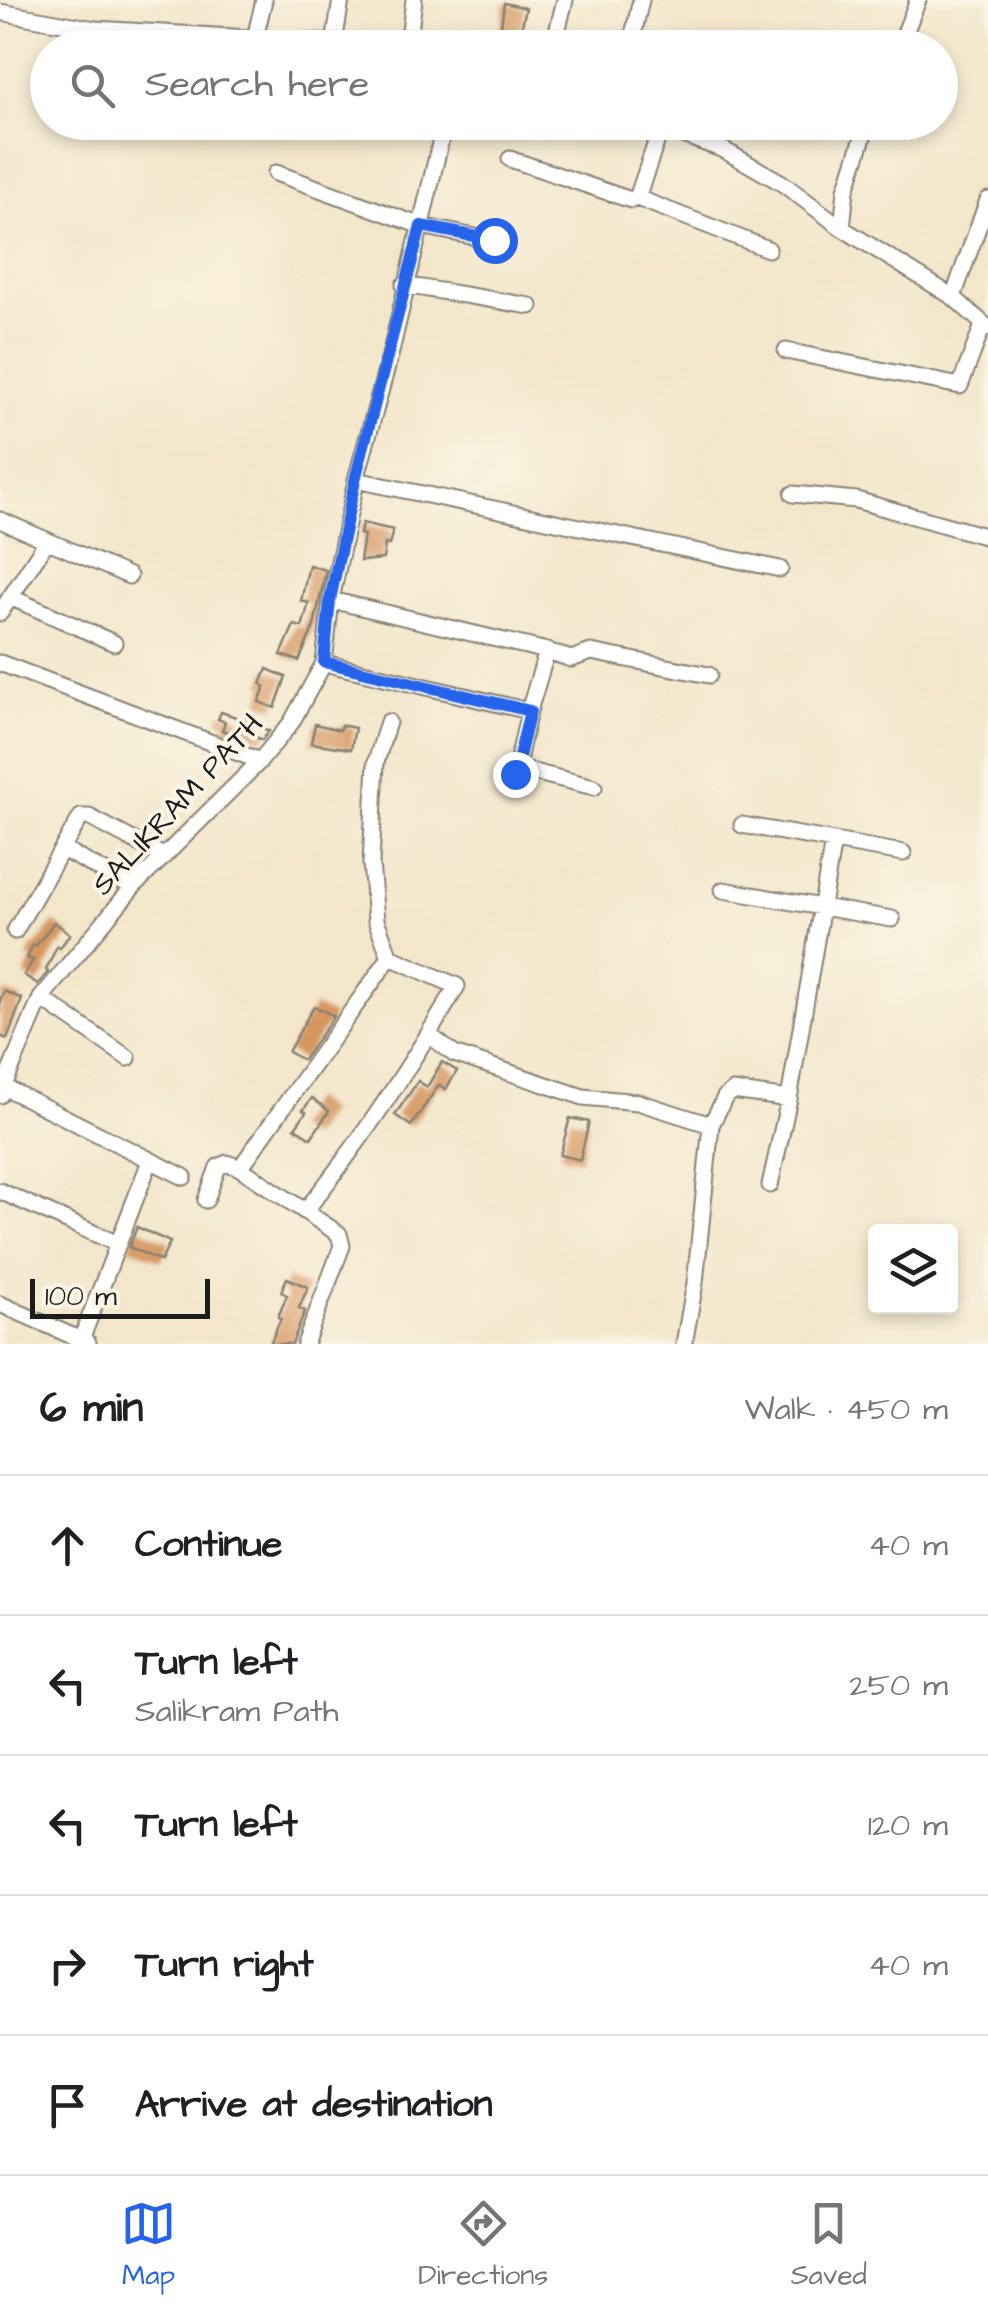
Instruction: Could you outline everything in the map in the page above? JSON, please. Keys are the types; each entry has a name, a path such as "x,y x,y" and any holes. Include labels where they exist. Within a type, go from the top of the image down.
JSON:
{"street":[{"path":"258,30 264,0"},
{"path":"336,30 342,0"},
{"path":"413,30 414,0"},
{"path":"558,30 565,0"},
{"path":"634,30 641,0"},
{"path":"906,30 918,0"},
{"path":"0,12 128,30"},
{"name":"SALIKRAM PATH","path":"2,1091 41,998 133,887 260,760 291,723 324,662 330,600 356,480 390,356 440,140"},
{"path":"636,198 650,140"},
{"path":"696,140 724,150 782,183 842,228 953,297 986,326 960,386 786,351"},
{"path":"842,228 846,190 862,140"},
{"path":"510,158 631,200 636,198 768,249"},
{"path":"276,173 421,226 494,240"},
{"path":"953,297 988,200"},
{"path":"404,285 530,306"},
{"path":"356,480 780,569"},
{"path":"792,494 856,500 988,537"},
{"path":"0,520 129,576"},
{"path":"0,613 47,540"},
{"path":"10,597 114,642"},
{"path":"330,600 547,650 571,659 591,652 709,675"},
{"path":"547,650 516,771 594,787"},
{"path":"324,662 530,711"},
{"path":"0,663 260,760"},
{"path":"306,1210 429,1035 458,986 390,957 376,920 371,862 376,762 388,722"},
{"path":"14,931 84,816 163,856"},
{"path":"742,824 902,854"},
{"path":"770,1186 789,1099 833,840"},
{"path":"62,849 133,887"},
{"path":"723,890 892,919"},
{"path":"240,1168 390,957"},
{"path":"41,998 128,1058"},
{"path":"429,1035 454,1054 582,1097 638,1102 711,1125"},
{"path":"2,1091 184,1178"},
{"path":"684,1344 695,1283 711,1125 732,1091 789,1099"},
{"path":"0,1304 85,1342 150,1160"},
{"path":"206,1200 218,1167 227,1163 339,1234 342,1246 305,1344"},
{"path":"0,1191 118,1244"}],"building":[{"path":"504,3 526,8 521,30 500,30"},
{"path":"362,523 393,530 383,559 360,561"},
{"path":"309,565 326,570 314,626 299,661 281,655 294,625 302,627 309,603 301,601"},
{"path":"267,669 286,677 275,708 259,702"},
{"path":"221,712 269,731 262,740 241,730 238,737 222,730 225,722 218,719"},
{"path":"315,724 340,730 341,725 355,728 351,749 311,743"},
{"path":"54,922 70,934 60,948 57,946 48,972 38,984 24,975 33,960 27,958"},
{"path":"4,991 22,999 7,1039 0,1036 0,1000"},
{"path":"314,1006 334,1016 303,1060 288,1052"},
{"path":"442,1062 457,1071 446,1089 439,1085 411,1126 395,1115 418,1081 427,1087"},
{"path":"312,1098 329,1111 311,1138 295,1128"},
{"path":"570,1118 589,1122 580,1160 560,1155"},
{"path":"137,1227 170,1242 161,1261 129,1247"},
{"path":"287,1278 308,1287 299,1308 305,1311 292,1344 270,1344 287,1295 281,1292"}],"route":[{"path":"494,240 421,226 356,476 330,600 324,662 530,711 515,774"}]}
